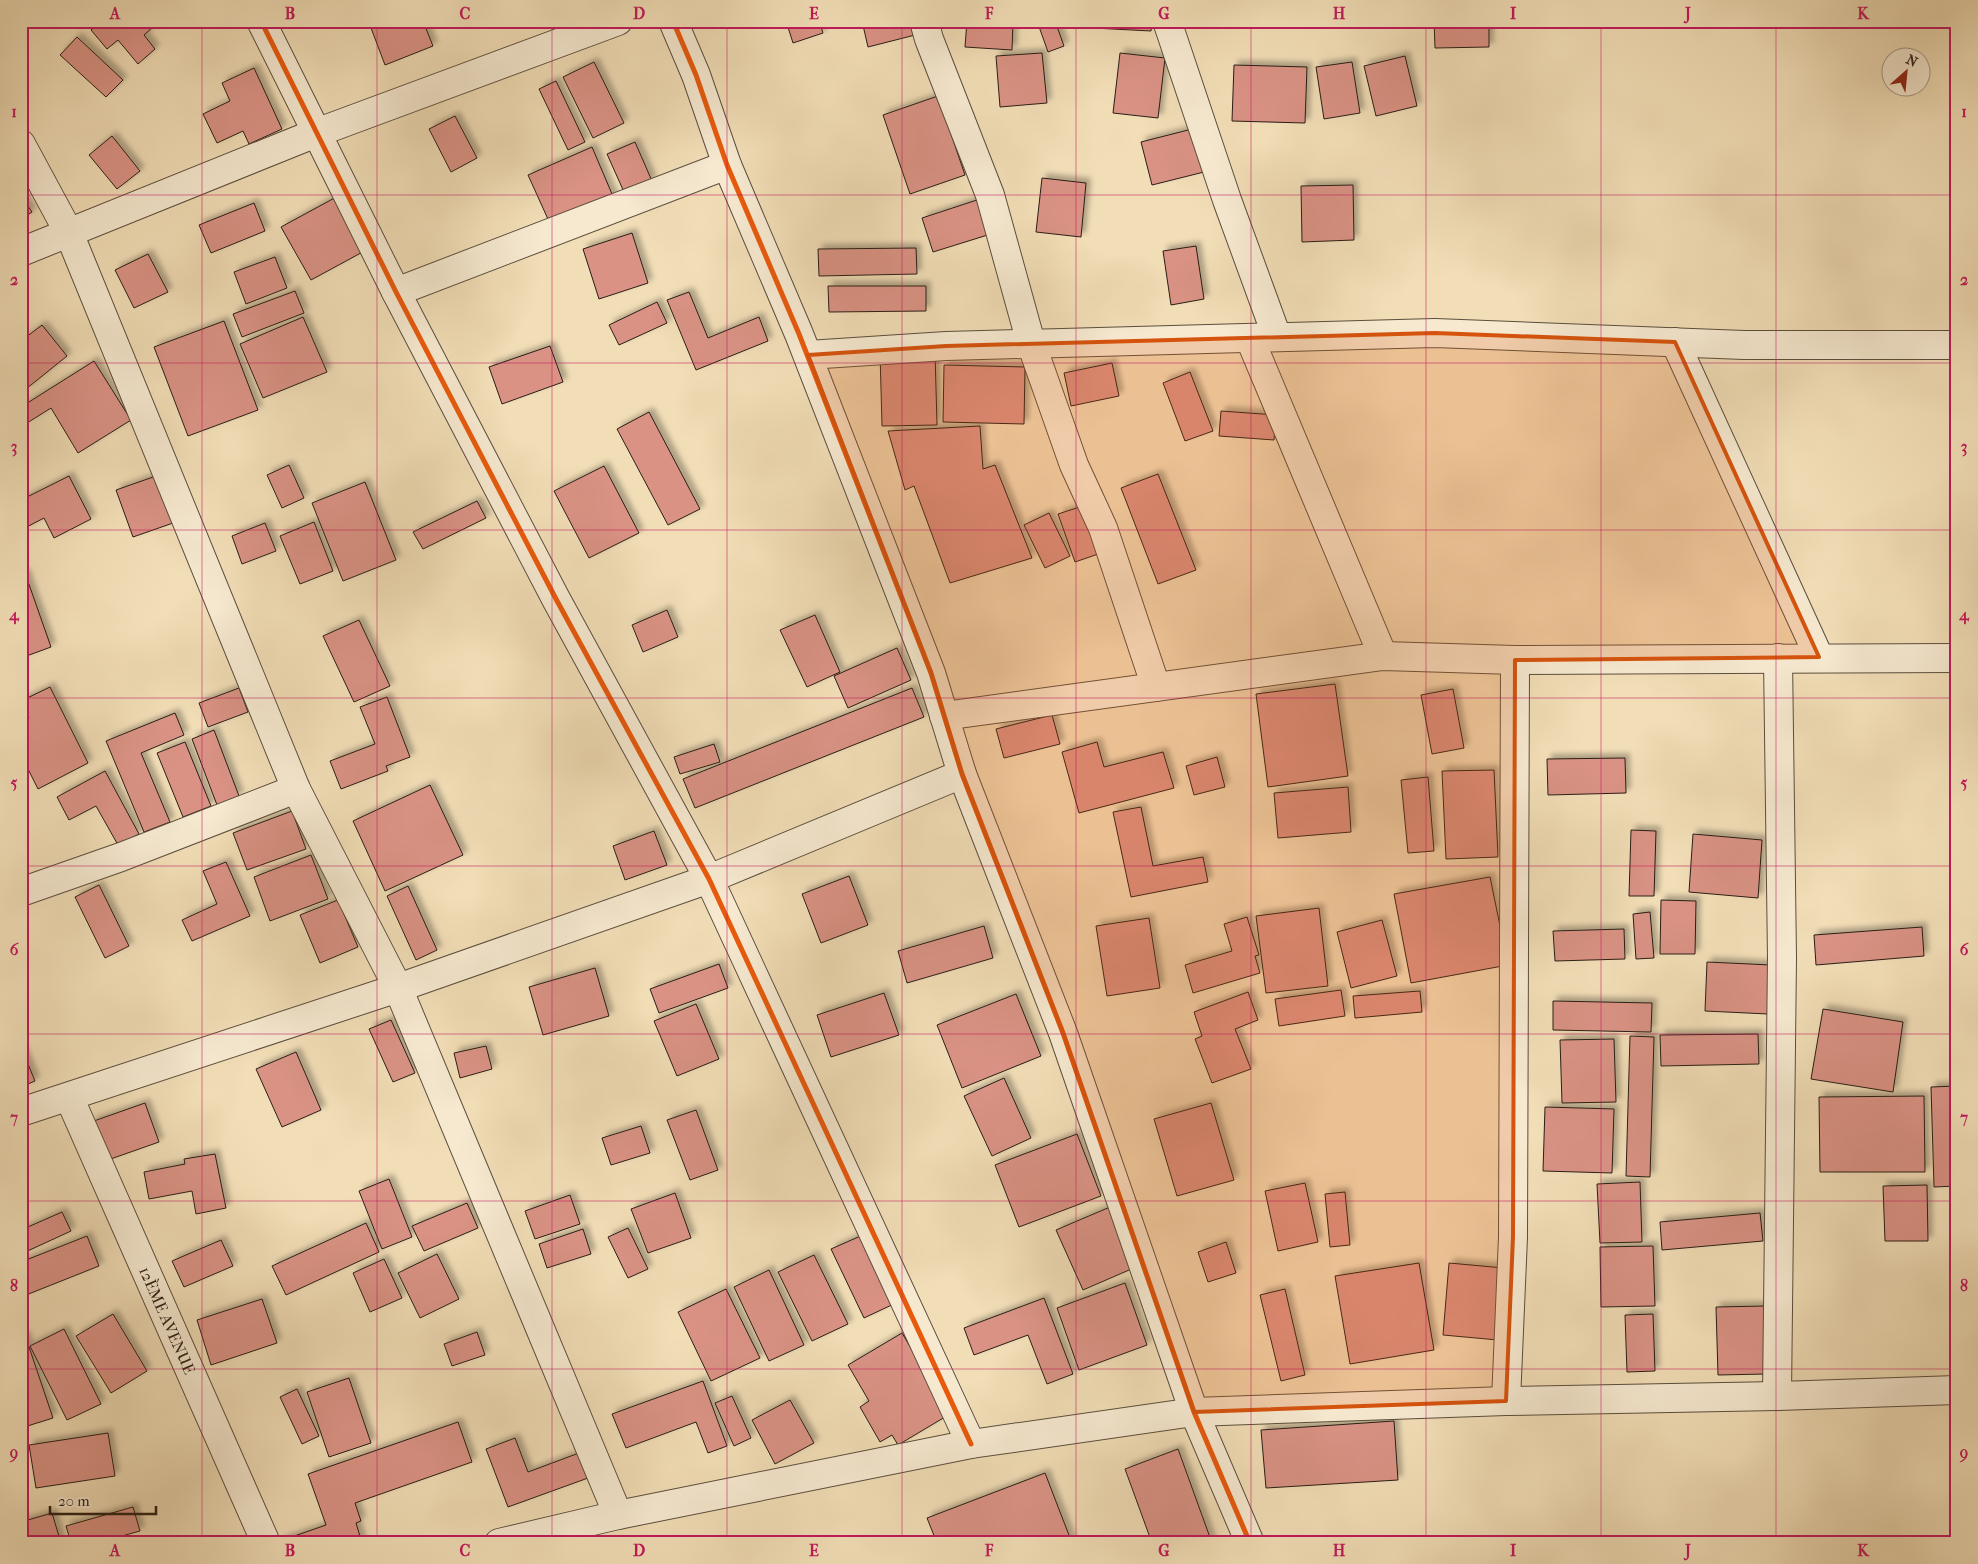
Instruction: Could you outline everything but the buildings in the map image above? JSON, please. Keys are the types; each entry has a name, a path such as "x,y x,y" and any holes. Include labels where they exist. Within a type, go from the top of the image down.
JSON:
{"street":[{"path":"261,21 396,292 556,599 709,879 972,1444"},
{"path":"21,252 316,133 618,21"},
{"path":"673,21 696,75 727,165 808,355 931,673 962,774 1063,1033 1194,1412 1250,1543"},
{"path":"924,21 929,39 990,195 1032,344 1074,465 1103,528 1156,686"},
{"path":"1167,21 1227,200 1277,337"},
{"path":"21,144 69,233 296,789 398,988 618,1515"},
{"path":"396,292 727,165"},
{"path":"808,355 946,346 1435,333 1744,345 1957,345"},
{"path":"1250,339 1383,656"},
{"path":"1675,342 1819,657"},
{"path":"944,716 1383,656 1515,660 1819,657 1957,658"},
{"path":"1777,1396 1782,958 1778,658"},
{"path":"1506,1401 1513,1237 1515,660"},
{"path":"21,1112 398,988 709,879 962,774"},
{"path":"21,892 122,857 296,789"},
{"name":"12ÈME AVENUE","path":"69,1097 266,1543"},
{"path":"499,1543 618,1515 972,1444 1194,1412 1506,1401 1777,1396 1957,1390"}],"highlighted area":[{"path":"1435,333 1675,342 1819,657 1515,660 1513,1237 1506,1401 1194,1412 1063,1033 962,774 931,673 808,355 946,346"}],"cycle path":[{"path":"261,21 396,292 556,599 709,879 971,1444"},
{"path":"673,21 696,75 727,165 799,334 931,673 962,774 1063,1033 1194,1412 1250,1543"}]}
